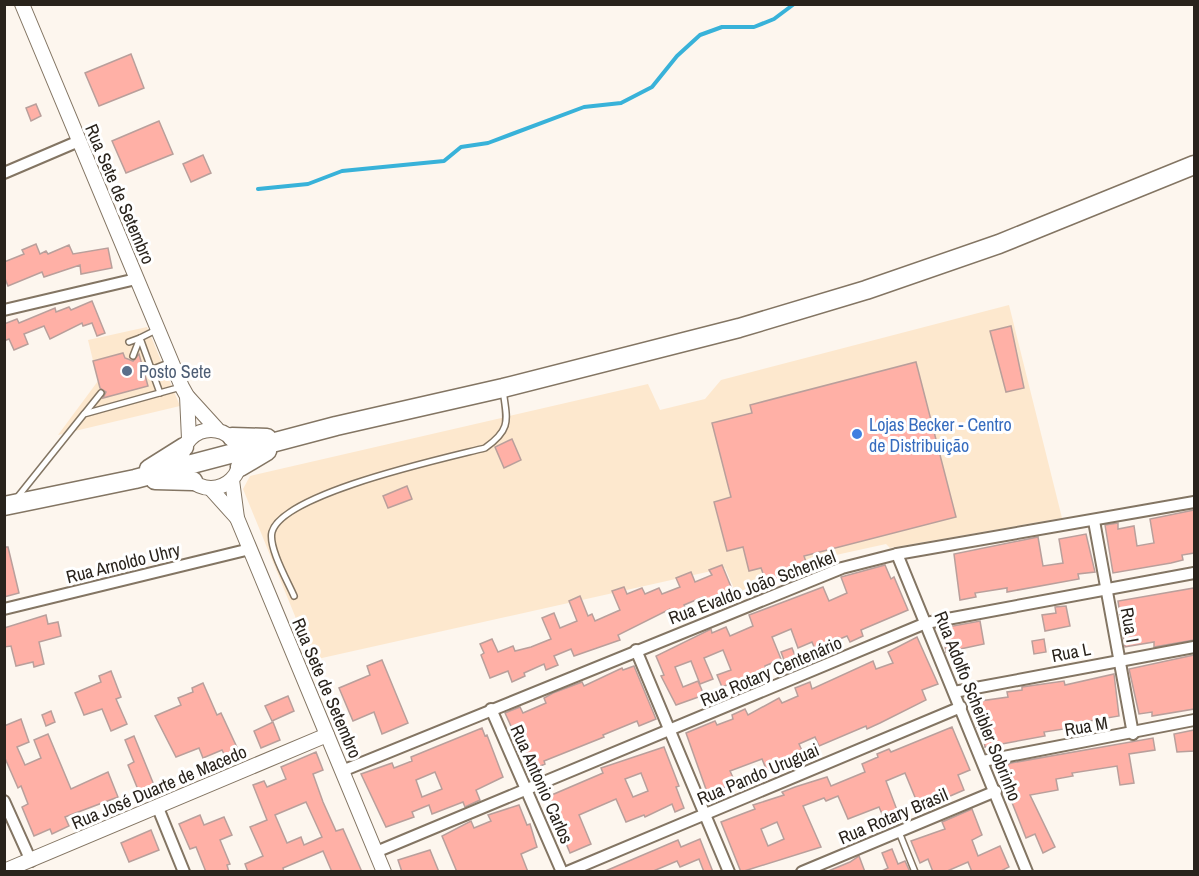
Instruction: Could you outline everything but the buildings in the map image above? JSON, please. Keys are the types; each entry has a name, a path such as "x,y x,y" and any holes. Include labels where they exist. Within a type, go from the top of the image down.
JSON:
{"highway":[{"path":"8,505 135,478 195,479 232,453 739,328 866,291 999,244 1194,165"},
{"path":"135,478 187,443"}],"street":[{"name":"Rua Sete de Setembro","path":"22,4 184,392 232,453 237,518 384,872"},
{"path":"4,173 79,141"},
{"path":"4,310 136,279"},
{"name":"Rua Sete de Setembro","path":"184,392 187,443 195,479 237,518"},
{"path":"187,443 201,431 232,453 225,485 195,479"},
{"name":"Rua Evaldo João Schenkel","path":"342,771 842,568 897,554 1194,502"},
{"name":"Rua I","path":"1094,521 1133,734"},
{"name":"Rua Arnoldo Uhry","path":"4,609 250,549"},
{"name":"Rua Adolfo Scheibler Sobrinho","path":"897,554 984,761 1027,872"},
{"name":"Rua Rotary Centenário","path":"376,852 670,732 926,623 1194,573"},
{"name":"Rua L","path":"954,692 1194,647"},
{"path":"636,650 729,872"},
{"name":"Rua Pando Uruguai","path":"567,872 961,707"},
{"name":"Rua Antonio Carlos","path":"491,709 562,872"},
{"name":"Rua M","path":"984,761 1133,734 1194,720"},
{"name":"Rua José Duarte de Macedo","path":"4,871 327,735"},
{"name":"Rua Rotary Brasil","path":"802,872 996,791"},
{"path":"4,801 31,861"},
{"path":"158,808 184,872"}],"lane":[{"path":"129,342 158,330"},
{"path":"133,356 140,338"},
{"path":"140,338 160,393"},
{"path":"153,369 172,362"},
{"path":"146,379 155,376"},
{"path":"294,596 272,544 272,531 284,517 343,485 485,448 501,437 507,424 503,388"},
{"path":"84,414 160,393 184,392"},
{"path":"8,505 102,393"},
{"path":"899,832 915,872"}],"shaded area":[{"path":"1009,305 1062,518 890,548 886,544 763,571 766,583 736,593 725,568 313,660 243,489 250,476 648,384 660,410 705,399 721,380"},
{"path":"147,327 180,406 58,435 98,381 88,340"}],"waterway":[{"path":"258,189 308,184 342,171 444,161 461,147 488,143 584,107 621,103 652,87 677,56 700,35 722,27 754,27 774,19 794,4"}],"place":[{"name":"Posto Sete","path":"127,371"},
{"name":"Lojas Becker - Centro de Distribuição","path":"857,434"}]}
